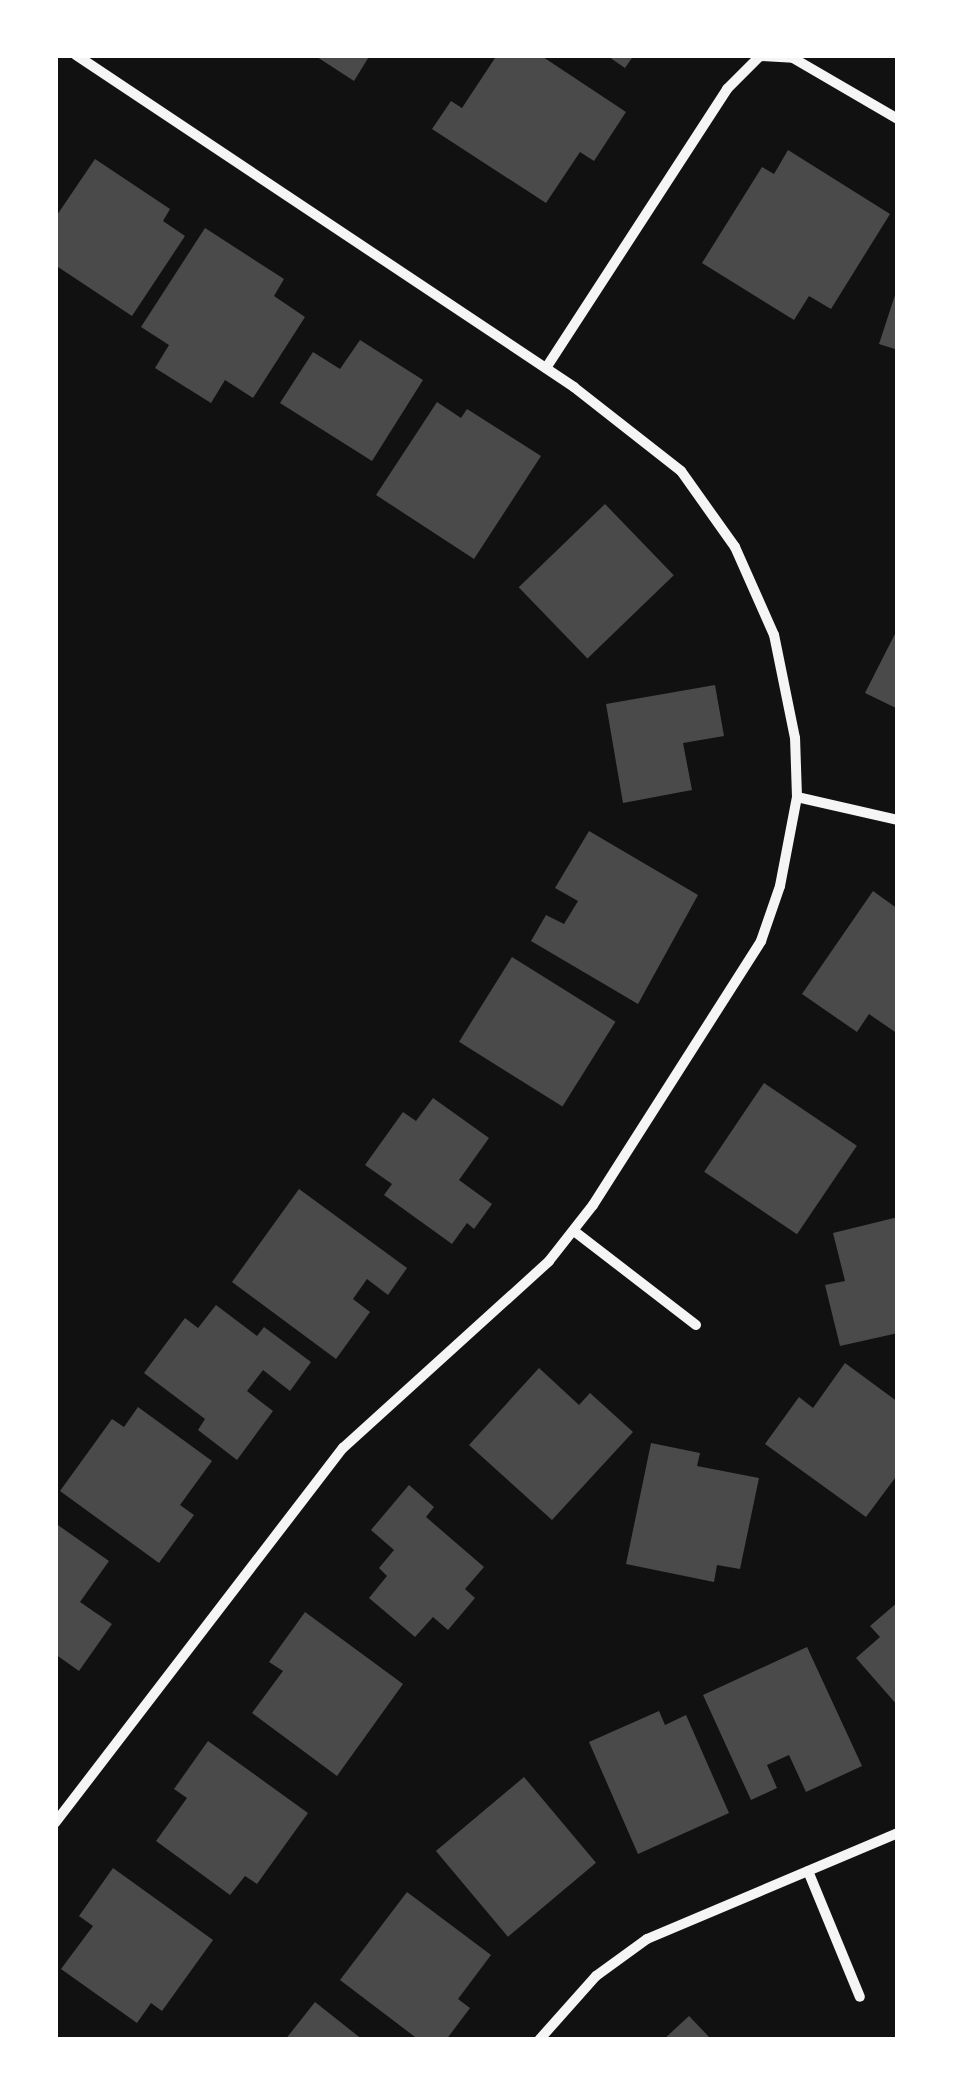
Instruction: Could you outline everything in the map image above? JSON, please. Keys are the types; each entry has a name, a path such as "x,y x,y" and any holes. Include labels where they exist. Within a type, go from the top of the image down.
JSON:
{"street":[{"path":"55,1823 343,1448 574,1231 704,1039 761,941 780,886 797,797 786,682 774,635 735,547 682,472 546,368 76,55"},
{"path":"546,368 727,90 760,56 793,58 898,119"},
{"path":"797,797 898,820"},
{"path":"574,1231 696,1325"},
{"path":"540,2040 596,1976 647,1939 898,1833"},
{"path":"808,1870 860,1996"}],"building":[{"path":"314,55 370,55 354,81"},
{"path":"497,55 540,55 626,112 594,161 580,152 546,203 432,129 451,101 462,108"},
{"path":"606,55 634,55 625,68"},
{"path":"788,150 890,214 831,309 809,296 794,320 702,263 762,167 774,174"},
{"path":"95,159 170,209 163,221 185,236 132,316 55,265 55,218"},
{"path":"205,228 284,279 274,296 305,317 253,398 225,380 211,403 155,368 169,345 141,327"},
{"path":"898,289 898,350 879,344"},
{"path":"360,340 423,380 372,461 280,403 313,352 340,369"},
{"path":"437,402 461,418 467,409 541,456 474,559 376,495"},
{"path":"605,504 674,575 587,659 519,587"},
{"path":"898,628 898,709 865,693"},
{"path":"715,685 724,736 683,743 692,790 623,803 606,704"},
{"path":"589,831 698,895 638,1004 531,941 546,915 564,924 578,901 555,888"},
{"path":"873,891 898,909 898,1034 869,1014 857,1032 802,994"},
{"path":"512,957 615,1022 562,1106 459,1042"},
{"path":"764,1083 857,1146 797,1234 704,1172"},
{"path":"433,1098 489,1138 459,1180 492,1204 474,1229 467,1223 452,1244 384,1195 392,1184 365,1165 403,1112 416,1121"},
{"path":"299,1189 407,1268 388,1295 367,1279 353,1299 370,1312 336,1359 232,1282"},
{"path":"898,1217 898,1333 840,1346 825,1285 845,1281 833,1233"},
{"path":"216,1305 257,1336 264,1327 311,1362 290,1391 263,1370 247,1391 273,1411 237,1460 198,1430 205,1419 144,1373 185,1318 198,1328"},
{"path":"845,1363 898,1402 898,1474 866,1517 765,1444 799,1397 813,1408"},
{"path":"539,1368 579,1405 590,1393 633,1432 552,1520 469,1445"},
{"path":"138,1407 212,1461 180,1505 194,1515 159,1563 60,1491 112,1419 124,1427"},
{"path":"651,1443 700,1453 697,1466 759,1478 740,1569 717,1565 714,1582 626,1564"},
{"path":"409,1485 434,1507 426,1517 484,1567 465,1589 475,1598 448,1630 433,1617 415,1637 369,1598 387,1576 379,1568 394,1550 371,1530"},
{"path":"55,1523 109,1561 80,1602 112,1624 79,1671 55,1654"},
{"path":"898,1602 898,1706 856,1658 880,1637 870,1626"},
{"path":"305,1612 403,1684 337,1776 252,1713 283,1671 269,1662"},
{"path":"807,1647 862,1766 806,1792 789,1755 767,1765 777,1788 751,1800 703,1695"},
{"path":"659,1711 665,1725 686,1715 729,1813 638,1854 589,1742"},
{"path":"208,1741 308,1813 257,1884 245,1876 230,1895 156,1841 187,1798 174,1789"},
{"path":"524,1777 596,1863 508,1937 436,1851"},
{"path":"113,1868 213,1940 162,2011 151,2003 137,2023 61,1969 93,1926 79,1916"},
{"path":"407,1892 491,1955 458,1999 470,2008 446,2040 419,2040 340,1980"},
{"path":"315,2002 363,2040 285,2040"},
{"path":"689,2016 712,2040 663,2040"}]}
